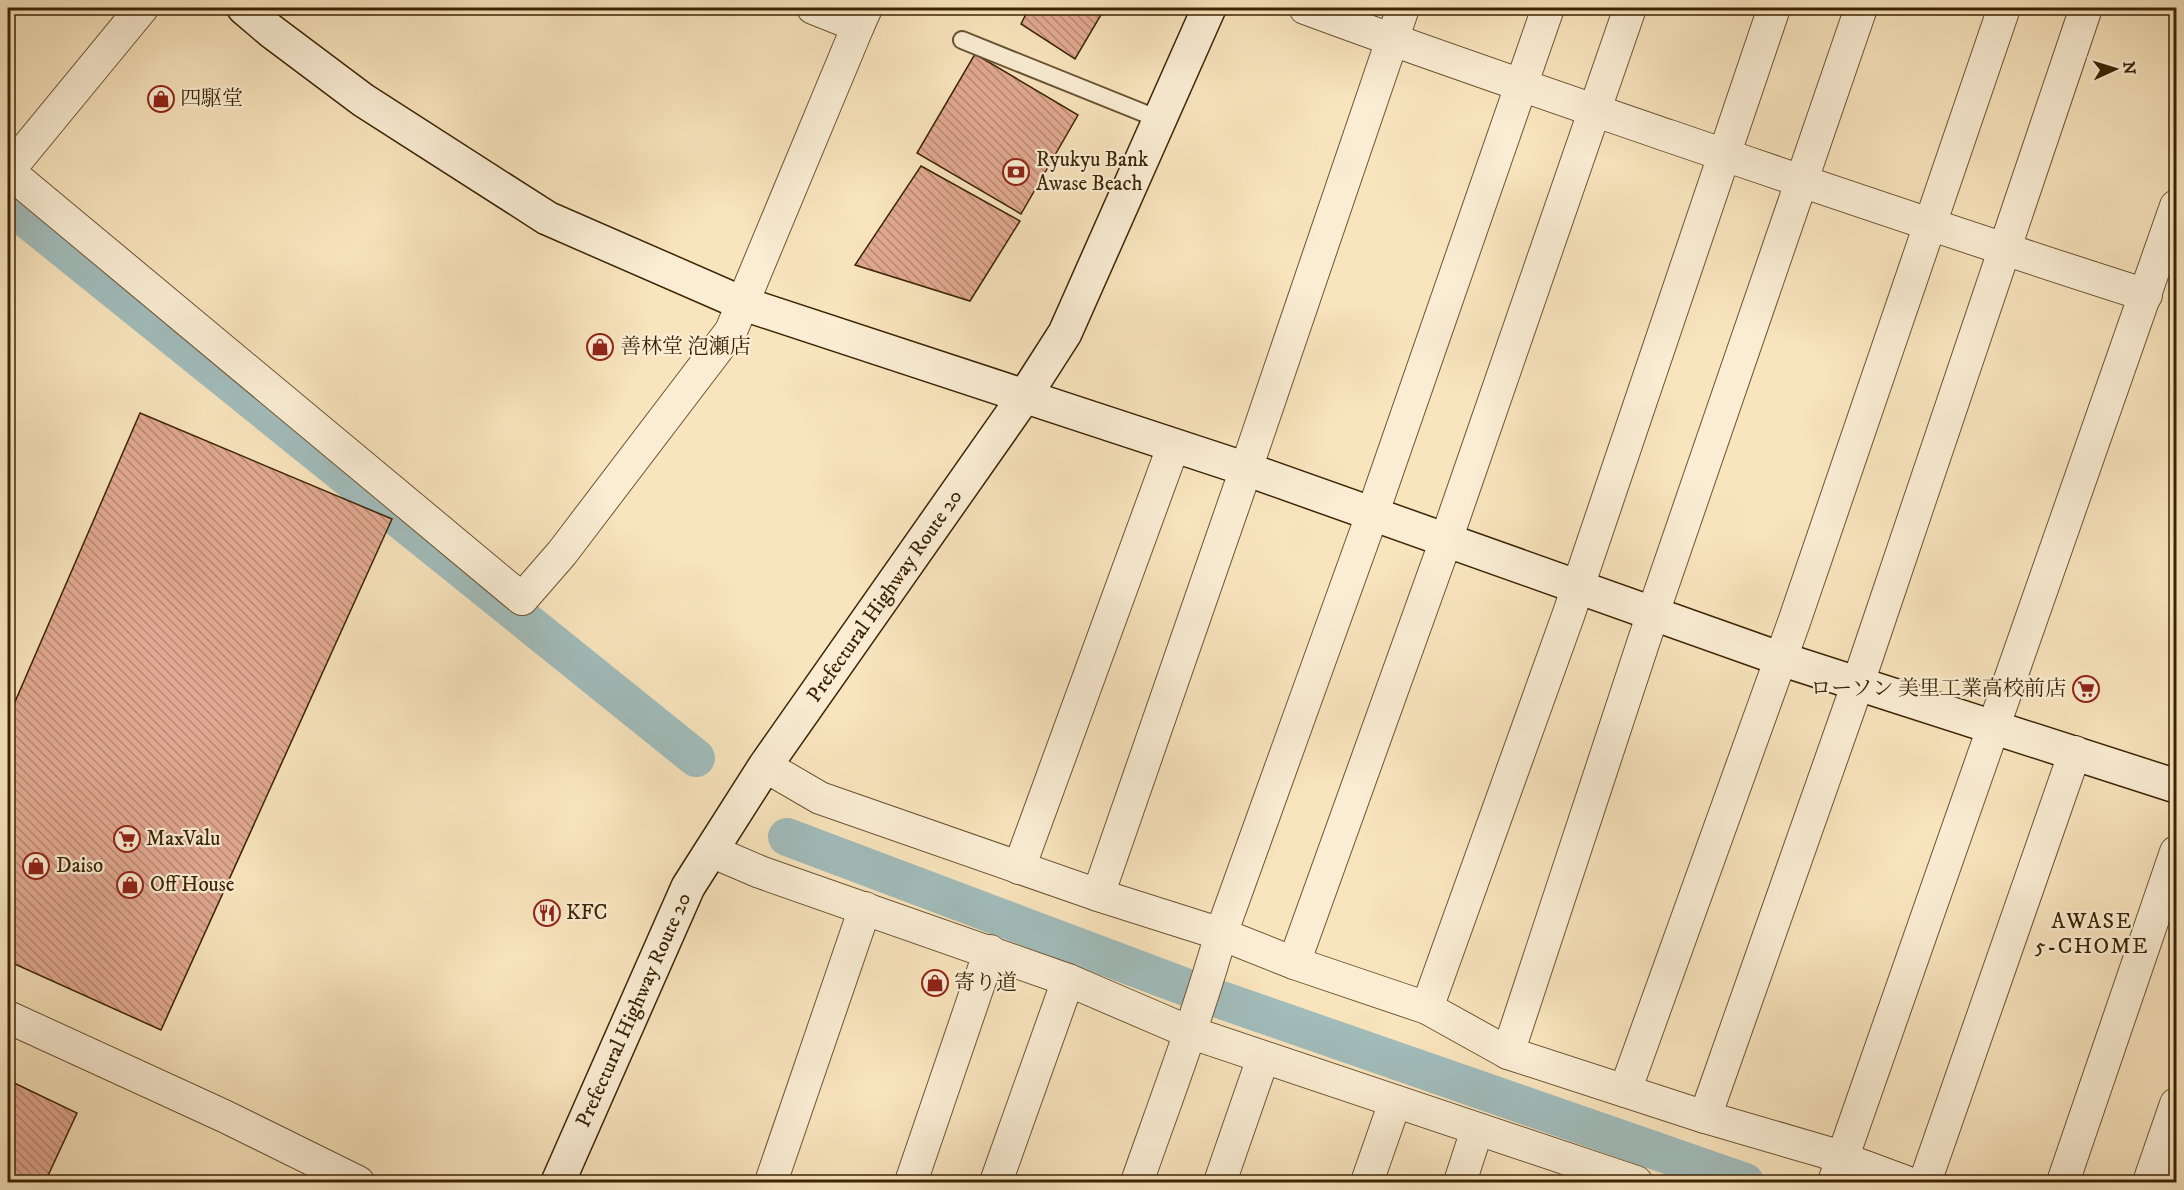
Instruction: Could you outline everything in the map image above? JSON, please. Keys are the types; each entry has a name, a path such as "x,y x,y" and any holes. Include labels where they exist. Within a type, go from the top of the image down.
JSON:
{"street":[{"path":"142,8 8,171 522,599 562,553 718,352 731,331 862,17 813,8"},
{"path":"244,8 363,100 547,218 744,304 1173,447 1246,469 1781,659 2176,786"},
{"name":"Prefectural Highway Route 20","path":"558,1182 688,886 765,766 1024,397 1065,333 1209,8"},
{"path":"1305,8 1391,40 1930,226 2146,295"},
{"path":"1098,896 1402,8"},
{"path":"1137,1182 1204,994 1221,934 1372,515 1548,8"},
{"path":"1294,963 1446,540 1630,8"},
{"path":"1427,1008 1578,586 1774,8"},
{"path":"1508,1053 1653,613 1861,8"},
{"path":"1625,1091 1781,659 2004,8"},
{"path":"1706,1117 1858,683 2086,8"},
{"path":"1838,1171 2176,206"},
{"path":"1019,868 1173,447"},
{"path":"1925,1182 2075,752"},
{"path":"765,766 820,798 1098,896 1221,934 1294,963 1427,1008 1508,1053 1706,1117 1825,1152 1838,1171 1906,1182"},
{"path":"711,851 760,872 1068,980 1189,1032 1477,1130 1598,1177 1636,1182"},
{"path":"2063,1182 2176,852"},
{"path":"771,1182 865,908"},
{"path":"911,1182 990,951"},
{"path":"996,1182 1068,980"},
{"path":"8,1017 224,1116 358,1182"},
{"path":"1220,1182 1263,1058"},
{"path":"1367,1182 1395,1102"},
{"path":"2148,1182 2176,1104"},
{"path":"1460,1182 1477,1130"}],"lane":[{"path":"962,40 1161,120"}],"building":[{"path":"1029,8 1105,8 1075,59 1021,24"},
{"path":"975,54 1078,115 1021,214 917,153"},
{"path":"921,166 1020,221 970,301 855,265"},
{"name":"MaxValu","path":"140,413 392,519 161,1030 8,961 8,718"},
{"path":"8,1080 77,1113 45,1182 8,1182"}],"waterway":[{"path":"8,204 696,758"},
{"path":"787,837 1204,994 1745,1182"}],"place":[{"name":"四駆堂","path":"161,99"},
{"name":"Ryukyu Bank Awase Beach","path":"1016,172"},
{"name":"善林堂 泡瀬店","path":"600,347"},
{"name":"ローソン 美里工業高校前店","path":"2086,689"},
{"name":"MaxValu","path":"127,839"},
{"name":"Daiso","path":"36,866"},
{"name":"Off House","path":"130,885"},
{"name":"KFC","path":"547,913"},
{"name":"寄り道","path":"935,983"}],"district":[{"name":"AWASE 5-CHOME","path":"2092,934"}]}
